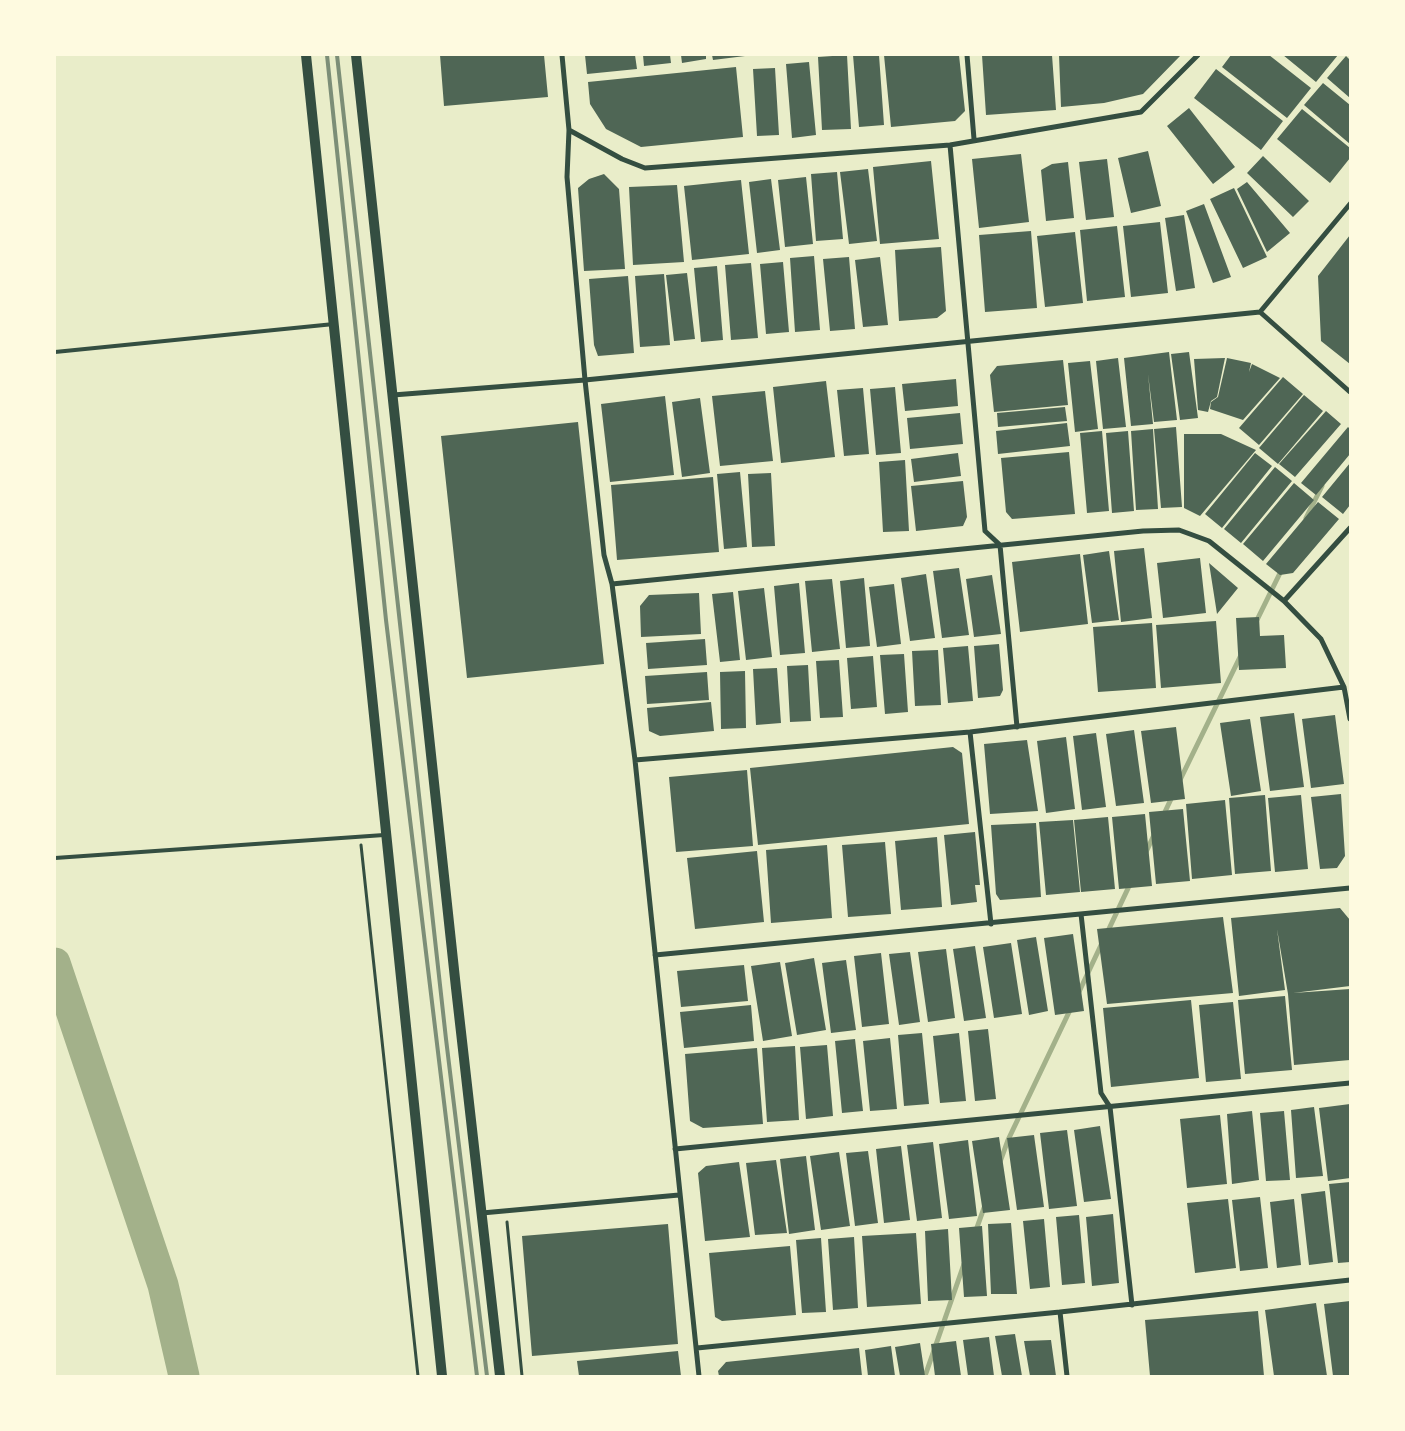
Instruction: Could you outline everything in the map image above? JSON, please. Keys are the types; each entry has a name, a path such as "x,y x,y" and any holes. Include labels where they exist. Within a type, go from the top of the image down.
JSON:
{"main road":[{"path":"306,55 442,1376"},
{"path":"356,55 456,988 500,1376"}],"street":[{"path":"562,55 569,130 567,177 585,380 604,556 612,584 636,760 699,1376"},
{"path":"967,55 974,139"},
{"path":"569,130 614,156 645,168 950,145 974,139 1141,112 1198,55"},
{"path":"950,145 985,531 1000,545 1017,727"},
{"path":"393,395 585,380 967,340 1260,312 1350,204"},
{"path":"1260,312 1350,392"},
{"path":"1284,601 1350,528"},
{"path":"612,584 1143,531 1179,530 1209,541 1284,601 1321,639 1344,687 1350,719"},
{"path":"636,760 970,732 1344,687"},
{"path":"970,732 991,924"},
{"path":"655,955 1350,888"},
{"path":"1081,914 1100,1093 1110,1107 1132,1305"},
{"path":"675,1149 1350,1083"},
{"path":"482,1213 679,1195"},
{"path":"697,1348 1132,1305 1350,1280"},
{"path":"1060,1312 1067,1376"}],"lane":[{"path":"55,352 335,324"},
{"path":"55,858 385,835"}],"path":[{"path":"360,837 418,1376"},
{"path":"506,1211 522,1376"}],"building":[{"path":"440,55 544,55 548,97 444,106"},
{"path":"585,55 635,55 637,69 587,74"},
{"path":"643,55 670,55 671,63 644,66"},
{"path":"681,55 706,55 706,59 682,63"},
{"path":"712,55 745,55 745,56 713,60"},
{"path":"847,55 851,129 822,130 818,57"},
{"path":"853,55 879,55 884,125 859,127"},
{"path":"884,55 959,55 965,111 955,121 891,127"},
{"path":"982,55 1052,55 1056,110 986,115"},
{"path":"1059,55 1181,55 1143,94 1104,103 1061,107"},
{"path":"1231,55 1269,55 1311,88 1287,118 1222,67"},
{"path":"1283,55 1338,55 1316,82"},
{"path":"1346,56 1350,60 1350,98 1327,78"},
{"path":"809,62 816,135 792,138 786,64"},
{"path":"736,67 743,137 641,147 606,129 590,104 588,82"},
{"path":"775,68 779,135 757,136 753,69"},
{"path":"1216,69 1283,121 1261,150 1194,98"},
{"path":"1323,83 1350,105 1350,144 1304,105"},
{"path":"1189,108 1235,167 1213,184 1167,126"},
{"path":"1302,109 1350,148 1350,158 1330,183 1277,139"},
{"path":"1148,151 1161,206 1131,213 1118,158"},
{"path":"1021,154 1029,222 979,228 972,159"},
{"path":"1263,156 1309,201 1293,217 1247,173"},
{"path":"1107,159 1114,217 1086,220 1079,162"},
{"path":"931,161 939,239 880,244 873,167"},
{"path":"1068,162 1074,218 1046,221 1041,170 1052,164"},
{"path":"868,169 877,241 849,244 840,172"},
{"path":"837,172 843,239 816,241 811,174"},
{"path":"604,174 619,189 625,269 584,271 578,188 589,179"},
{"path":"806,177 813,244 785,247 778,180"},
{"path":"771,179 780,250 757,253 749,182"},
{"path":"741,180 749,254 692,260 684,186"},
{"path":"1247,182 1290,233 1267,252 1237,189"},
{"path":"677,185 684,262 633,265 629,187"},
{"path":"1234,188 1267,257 1243,268 1210,199"},
{"path":"1204,204 1231,277 1213,283 1186,211"},
{"path":"1184,215 1195,288 1176,291 1165,218"},
{"path":"1160,222 1168,293 1131,297 1123,226"},
{"path":"1117,226 1125,297 1087,301 1080,230"},
{"path":"1031,231 1037,308 985,312 979,235"},
{"path":"1075,232 1083,303 1045,307 1037,236"},
{"path":"1350,235 1350,364 1321,341 1318,276"},
{"path":"941,247 946,311 937,318 899,321 895,250"},
{"path":"814,256 820,330 795,332 790,258"},
{"path":"849,257 855,329 830,331 823,259"},
{"path":"880,257 888,325 863,327 855,260"},
{"path":"783,262 789,332 766,334 760,264"},
{"path":"751,263 758,338 731,340 725,265"},
{"path":"717,266 723,340 701,342 694,268"},
{"path":"687,273 695,339 674,341 666,275"},
{"path":"664,274 670,345 640,347 635,276"},
{"path":"628,276 634,353 598,356 594,345 589,279"},
{"path":"1169,352 1177,420 1154,422 1148,374 1153,424 1131,426 1124,358"},
{"path":"1189,352 1198,418 1180,420 1171,354"},
{"path":"1118,358 1126,427 1103,429 1096,361"},
{"path":"1225,358 1217,397 1211,401 1208,412 1198,410 1194,359"},
{"path":"1227,358 1251,363 1249,372 1252,364 1280,378 1243,420 1210,409 1211,402 1218,397"},
{"path":"1063,360 1068,405 994,412 990,375 997,366"},
{"path":"1090,361 1098,429 1075,432 1068,363"},
{"path":"1283,377 1303,394 1259,445 1239,428"},
{"path":"956,379 958,406 905,411 902,384"},
{"path":"826,381 835,457 781,463 773,387"},
{"path":"895,387 901,453 876,455 870,389"},
{"path":"863,388 869,454 844,456 837,390"},
{"path":"765,391 773,461 720,466 712,396"},
{"path":"1304,395 1323,411 1278,464 1259,448"},
{"path":"665,396 674,475 610,482 601,404"},
{"path":"700,398 710,473 682,477 672,402"},
{"path":"1065,407 1067,421 998,427 997,413"},
{"path":"1326,411 1341,424 1295,477 1279,464"},
{"path":"960,413 963,444 910,449 907,418"},
{"path":"578,422 604,664 467,678 441,436"},
{"path":"1067,423 1070,446 998,454 996,431"},
{"path":"1176,427 1182,507 1161,508 1154,429"},
{"path":"1348,427 1350,429 1350,454 1316,495 1301,483"},
{"path":"1153,429 1158,509 1136,510 1131,431"},
{"path":"1102,431 1109,511 1087,513 1080,433"},
{"path":"1128,431 1134,511 1112,513 1106,433"},
{"path":"1184,434 1221,434 1256,450 1200,516 1184,508"},
{"path":"1069,452 1075,514 1012,519 1006,512 1001,458"},
{"path":"958,453 961,476 914,482 911,459"},
{"path":"1255,453 1272,466 1222,528 1205,514"},
{"path":"905,460 909,531 883,532 879,462"},
{"path":"1350,463 1350,505 1343,514 1322,497"},
{"path":"1275,467 1292,481 1241,543 1224,529"},
{"path":"740,472 747,547 724,549 717,474"},
{"path":"771,473 775,546 752,547 748,474"},
{"path":"713,477 719,552 617,560 611,485"},
{"path":"963,481 967,517 963,526 916,531 911,486"},
{"path":"1294,483 1314,500 1263,561 1243,544"},
{"path":"1318,502 1339,519 1293,573 1280,575 1266,564"},
{"path":"1144,548 1152,618 1121,622 1114,551"},
{"path":"1109,551 1119,620 1092,623 1083,555"},
{"path":"1080,554 1088,624 1020,632 1012,562"},
{"path":"1200,558 1206,613 1163,618 1157,563"},
{"path":"1209,563 1238,588 1217,614"},
{"path":"959,568 969,635 942,638 933,571"},
{"path":"926,574 935,638 910,641 901,578"},
{"path":"992,575 1001,634 974,637 966,579"},
{"path":"864,578 870,646 846,648 840,581"},
{"path":"832,579 840,649 812,652 805,581"},
{"path":"799,583 805,653 780,655 774,586"},
{"path":"894,584 901,644 877,647 869,587"},
{"path":"764,588 772,657 746,660 738,591"},
{"path":"733,592 740,660 720,662 712,594"},
{"path":"699,593 701,634 641,637 640,606 649,595"},
{"path":"1259,617 1260,636 1284,635 1286,668 1239,670 1236,618"},
{"path":"1216,621 1221,683 1161,688 1156,625"},
{"path":"1152,623 1156,688 1098,692 1093,627"},
{"path":"705,639 707,665 648,669 646,643"},
{"path":"999,644 1003,690 1000,696 978,698 974,646"},
{"path":"968,646 973,701 948,703 943,648"},
{"path":"938,650 941,705 915,706 912,651"},
{"path":"904,654 908,712 885,714 880,655"},
{"path":"873,656 877,707 851,709 847,658"},
{"path":"839,660 843,717 820,718 816,661"},
{"path":"808,665 811,721 790,722 787,666"},
{"path":"777,668 781,723 756,725 753,669"},
{"path":"745,671 746,728 721,729 720,672"},
{"path":"707,672 709,700 647,704 645,676"},
{"path":"711,702 714,731 660,736 649,731 647,708"},
{"path":"1294,713 1304,787 1270,791 1260,717"},
{"path":"1335,715 1344,784 1311,788 1302,719"},
{"path":"1250,719 1261,791 1231,796 1220,723"},
{"path":"1176,727 1185,799 1151,803 1141,731"},
{"path":"1134,730 1144,803 1116,806 1106,734"},
{"path":"1096,733 1106,807 1082,810 1073,736"},
{"path":"1066,737 1075,809 1046,813 1037,741"},
{"path":"1027,740 1038,811 990,814 984,744"},
{"path":"953,747 962,753 969,824 758,845 750,768"},
{"path":"747,770 753,846 676,852 669,777"},
{"path":"1341,794 1345,856 1337,868 1320,869 1311,797"},
{"path":"1265,795 1271,871 1235,874 1229,798"},
{"path":"1301,795 1308,869 1275,872 1268,798"},
{"path":"1225,800 1232,875 1192,879 1186,804"},
{"path":"1183,809 1190,881 1156,884 1149,812"},
{"path":"1145,814 1152,886 1119,889 1112,817"},
{"path":"1108,817 1115,889 1081,892 1074,820"},
{"path":"1073,820 1080,892 1046,895 1039,822"},
{"path":"1036,823 1041,897 1000,900 996,894 991,825"},
{"path":"975,832 980,885 975,885 977,902 951,905 944,835"},
{"path":"937,837 942,907 901,910 895,841"},
{"path":"885,842 891,914 848,917 842,845"},
{"path":"827,845 832,918 771,923 766,850"},
{"path":"757,851 764,922 695,929 687,858"},
{"path":"1340,908 1350,920 1350,986 1293,993 1350,989 1350,1060 1294,1065 1288,994 1277,929 1285,990 1239,996 1231,918"},
{"path":"1223,917 1233,993 1107,1004 1097,929"},
{"path":"1073,934 1084,1011 1055,1015 1044,938"},
{"path":"1036,937 1048,1011 1029,1015 1017,940"},
{"path":"1011,943 1022,1014 994,1018 983,947"},
{"path":"975,946 986,1018 964,1021 953,949"},
{"path":"946,949 955,1018 928,1022 918,952"},
{"path":"910,952 920,1022 899,1025 889,954"},
{"path":"881,953 889,1024 862,1027 854,956"},
{"path":"814,958 826,1030 797,1035 785,963"},
{"path":"846,960 856,1030 831,1033 822,963"},
{"path":"780,962 792,1036 763,1041 751,966"},
{"path":"744,965 748,1001 681,1007 677,971"},
{"path":"1285,996 1292,1070 1245,1074 1238,1000"},
{"path":"1191,1000 1199,1078 1111,1087 1103,1008"},
{"path":"1233,1002 1241,1079 1206,1082 1199,1005"},
{"path":"751,1005 754,1041 684,1048 680,1012"},
{"path":"988,1029 996,1099 975,1101 968,1031"},
{"path":"922,1033 929,1104 904,1106 898,1035"},
{"path":"959,1033 966,1101 940,1103 933,1036"},
{"path":"890,1038 897,1109 870,1111 863,1041"},
{"path":"855,1039 863,1111 842,1113 835,1041"},
{"path":"827,1045 833,1116 806,1119 800,1047"},
{"path":"795,1046 799,1120 767,1122 762,1048"},
{"path":"757,1048 763,1124 703,1128 690,1121 685,1054"},
{"path":"1350,1104 1350,1178 1328,1181 1319,1108"},
{"path":"1314,1107 1323,1176 1296,1178 1291,1110"},
{"path":"1252,1111 1259,1180 1232,1184 1227,1114"},
{"path":"1284,1111 1290,1180 1266,1181 1260,1113"},
{"path":"1220,1115 1227,1184 1187,1188 1180,1119"},
{"path":"1100,1126 1111,1199 1084,1202 1074,1130"},
{"path":"1067,1130 1077,1206 1049,1209 1040,1133"},
{"path":"1034,1135 1044,1207 1017,1210 1007,1138"},
{"path":"999,1137 1010,1210 983,1213 972,1141"},
{"path":"968,1140 977,1216 949,1219 939,1144"},
{"path":"933,1142 942,1218 917,1221 907,1145"},
{"path":"901,1146 910,1220 884,1223 876,1149"},
{"path":"868,1151 878,1223 855,1226 846,1153"},
{"path":"839,1152 850,1226 821,1230 810,1156"},
{"path":"806,1156 815,1230 789,1234 780,1159"},
{"path":"776,1160 787,1233 755,1235 746,1163"},
{"path":"739,1162 750,1237 705,1241 698,1173 706,1166"},
{"path":"1350,1182 1350,1262 1338,1263 1329,1184"},
{"path":"1325,1191 1333,1262 1309,1265 1301,1194"},
{"path":"1260,1197 1268,1268 1240,1271 1232,1200"},
{"path":"1228,1199 1236,1268 1195,1273 1187,1203"},
{"path":"1294,1199 1301,1265 1277,1268 1270,1202"},
{"path":"1113,1214 1119,1283 1092,1286 1086,1217"},
{"path":"1079,1215 1085,1283 1062,1285 1056,1217"},
{"path":"1044,1219 1050,1287 1030,1289 1023,1221"},
{"path":"1011,1223 1017,1294 991,1294 988,1224"},
{"path":"668,1224 678,1344 532,1356 522,1236"},
{"path":"982,1226 987,1296 964,1297 959,1228"},
{"path":"948,1229 952,1300 928,1301 925,1231"},
{"path":"916,1233 921,1304 867,1307 862,1236"},
{"path":"854,1237 858,1308 833,1310 828,1239"},
{"path":"821,1238 826,1312 802,1313 796,1240"},
{"path":"790,1246 796,1315 722,1321 715,1317 709,1253"},
{"path":"1350,1301 1350,1376 1333,1376 1324,1304"},
{"path":"1316,1303 1327,1376 1274,1376 1265,1310"},
{"path":"1258,1311 1264,1376 1150,1376 1145,1320"},
{"path":"1015,1334 1022,1376 1002,1376 995,1336"},
{"path":"989,1337 994,1376 968,1376 963,1340"},
{"path":"1051,1340 1056,1376 1030,1376 1024,1341"},
{"path":"956,1341 961,1376 935,1376 931,1344"},
{"path":"920,1343 925,1376 900,1376 895,1347"},
{"path":"891,1346 895,1376 868,1376 865,1350"},
{"path":"859,1348 862,1376 719,1376 718,1371 726,1362"},
{"path":"678,1351 681,1376 579,1376 577,1361"}],"waterway":[{"path":"1306,518 1322,486"},
{"path":"1256,622 1282,569"},
{"path":"1179,782 1241,655"},
{"path":"1163,816 1172,797"},
{"path":"1146,852 1154,835"},
{"path":"1107,933 1131,882"},
{"path":"1078,994 1102,943"},
{"path":"55,963 163,1285 184,1376"},
{"path":"1000,1162 1008,1140 1071,1008"},
{"path":"975,1233 985,1205"},
{"path":"925,1376 964,1264"}],"railway":[{"path":"327,55 386,620 477,1376"},
{"path":"337,55 446,1039 487,1376"}]}
